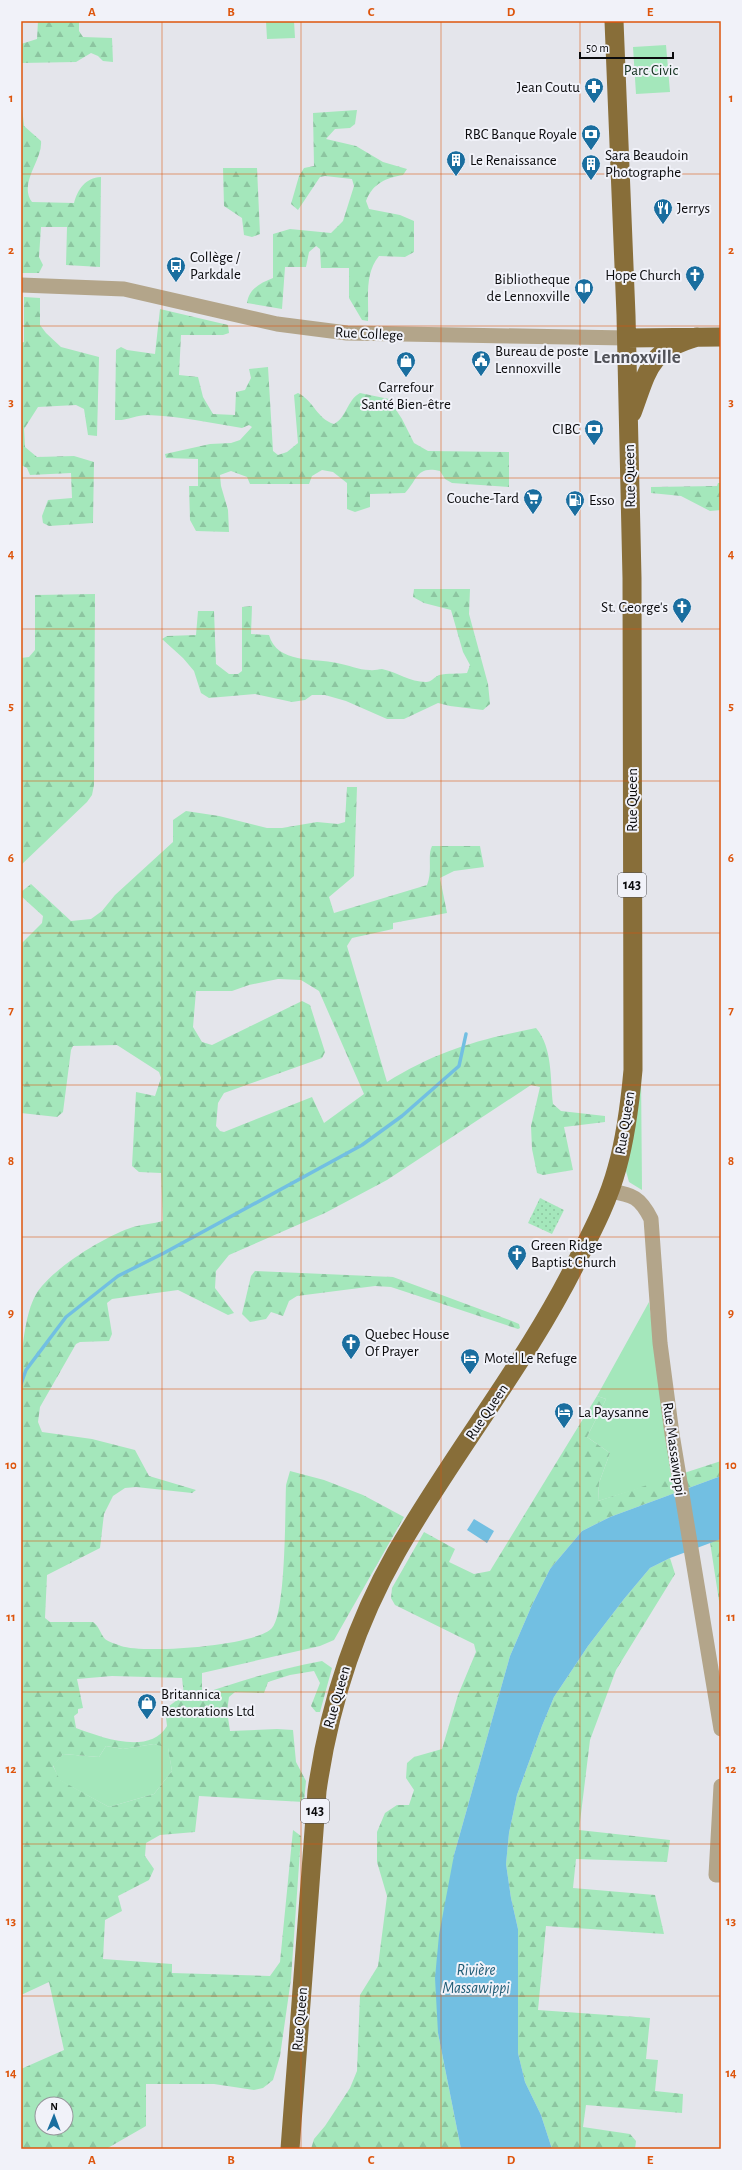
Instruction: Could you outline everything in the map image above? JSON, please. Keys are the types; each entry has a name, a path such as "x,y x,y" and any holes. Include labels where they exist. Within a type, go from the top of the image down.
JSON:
{"main road":[{"name":"Rue Queen","path":"290,2149 317,1791 323,1748 337,1689 371,1601 396,1554 531,1344 575,1265 610,1191 625,1133 633,1070 632,582 627,338 614,21"},
{"path":"629,422 653,360 670,346 697,337"},
{"name":"Rue College","path":"627,338 721,337"}],"street":[{"name":"Rue College","path":"21,285 124,288 278,324 334,332 422,336 627,338"},
{"name":"Rue Massawippi","path":"610,1191 634,1196 644,1204 650,1219 660,1343 679,1482 721,1730"},
{"path":"718,1875 721,1786"}],"green space":[{"path":"38,21 79,21 79,31 83,37 112,38 113,62 103,61 98,56 91,53 76,62 21,63 21,44 37,39"},
{"path":"266,21 294,21 295,38 267,39"},
{"name":"Parc Civic","path":"666,45 670,92 636,94 633,47"},
{"path":"21,98 24,126 41,141 41,148 29,179 28,195 32,202 74,203 80,189 86,182 101,177 100,267 66,265 67,227 41,227 39,257 43,265 39,273 21,273"},
{"path":"357,110 355,124 350,128 335,129 326,139 356,146 383,162 407,169 403,175 381,182 372,190 366,201 369,209 400,215 414,221 414,252 405,257 379,256 374,263 368,287 368,321 362,320 349,298 349,268 321,268 320,249 316,246 309,252 306,267 285,267 282,309 247,303 250,293 256,287 273,278 273,234 290,229 331,233 343,221 354,186 352,179 325,176 320,177 298,210 291,204 299,176 304,168 314,166 313,113"},
{"path":"223,168 257,168 260,234 252,237 244,235 242,218 224,206"},
{"path":"24,297 40,298 40,325 61,347 99,357 97,436 88,435 84,409 76,405 38,407 24,429 25,447 37,457 74,456 94,462 93,523 49,526 43,523 42,516 48,500 72,498 71,473 30,475 27,468 21,465 21,343 24,342"},
{"path":"160,309 228,325 229,333 223,335 181,335 179,375 198,377 203,397 213,414 235,415 236,392 245,390 251,378 249,369 268,367 273,451 278,455 287,452 298,443 294,395 298,393 303,396 323,418 334,424 342,417 352,400 360,393 389,399 402,419 414,443 428,451 509,452 509,487 452,483 445,479 440,471 426,470 418,475 405,493 370,494 370,507 355,512 347,509 347,483 333,472 322,470 312,476 309,484 250,484 247,477 231,471 220,475 221,486 228,510 229,532 196,531 190,520 189,486 198,486 198,459 166,458 165,454 210,444 231,443 240,440 252,427 249,425 242,428 183,418 148,415 124,420 115,420 116,350 121,347 127,350 155,354"},
{"path":"718,483 721,483 721,510 710,511 681,496 651,493 651,487 717,486"},
{"path":"414,589 470,589 469,614 488,684 490,704 483,710 438,703 404,719 387,719 346,701 325,695 312,695 305,700 292,702 255,694 209,698 201,693 194,671 183,658 162,639 167,636 196,635 198,611 214,611 216,664 229,674 238,674 242,671 242,607 252,606 251,634 269,635 273,644 280,651 288,655 308,660 337,663 361,669 382,669 420,682 428,682 442,674 467,673 470,665 463,652 451,610 424,603 413,597"},
{"path":"95,594 94,785 92,795 87,802 21,865 21,658 29,657 35,650 35,595"},
{"path":"347,787 357,787 354,876 329,897 334,913 427,885 430,874 430,854 432,846 480,846 484,867 454,871 440,878 447,913 393,923 393,929 352,938 347,946 387,1082 405,1071 441,1054 477,1042 536,1028 548,1054 553,1104 561,1111 605,1116 605,1122 564,1127 573,1170 543,1175 537,1173 532,1149 531,1126 540,1087 531,1085 387,1180 325,1213 229,1255 216,1271 215,1288 234,1313 228,1315 178,1290 112,1299 107,1303 112,1334 109,1341 80,1342 76,1344 40,1407 38,1422 42,1432 92,1439 135,1450 149,1476 196,1490 192,1493 136,1487 125,1488 113,1496 104,1514 100,1548 47,1575 45,1618 50,1622 93,1622 105,1639 121,1646 152,1649 199,1647 245,1640 262,1634 272,1628 277,1618 280,1603 284,1560 286,1485 290,1471 324,1480 363,1495 404,1517 334,1640 320,1646 202,1673 202,1694 261,1675 306,1664 322,1661 332,1668 320,1712 316,1712 311,1706 320,1683 314,1671 290,1675 268,1682 264,1693 235,1692 229,1697 227,1711 230,1731 277,1729 293,1730 296,1762 306,1781 304,1802 199,1796 195,1832 160,1835 146,1843 145,1856 154,1869 149,1880 118,1896 122,1911 105,1920 103,1959 172,1964 172,1973 270,1976 280,1962 293,1830 301,1836 291,1979 280,2056 273,2080 263,2088 254,2090 214,2084 146,2084 146,2126 106,2149 21,2149 21,2069 64,2050 49,1982 21,1995 21,1359 28,1315 34,1298 38,1291 56,1272 81,1253 109,1237 133,1227 163,1221 161,1173 139,1172 132,1166 136,1092 155,1096 161,1078 159,1072 117,1045 73,1046 71,1050 63,1112 57,1117 21,1113 21,944 42,923 43,916 21,896 21,892 31,884 71,921 91,919 102,911 115,895 173,842 173,820 186,811 219,816 267,828 282,828 317,822 338,824 345,822","holes":["278,979 301,980 319,991 364,1094 324,1123 312,1097 224,1132 220,1131 216,1126 218,1103 224,1093 322,1058 325,1052 310,1005 302,1001 212,1045 202,1042 193,1027 196,991 232,991 249,985","112,1676 182,1678 184,1695 165,1709 167,1726 159,1735 149,1740 124,1742 98,1736 76,1728 74,1716 78,1713 78,1709 83,1708 77,1679","154,1744 168,1748 172,1771 154,1794 109,1807 60,1780 53,1766 63,1754 99,1757 106,1746 123,1749"]},
{"path":"641,1073 642,1190 629,1182 626,1171"},
{"path":"540,1198 564,1210 552,1234 528,1223"},
{"path":"255,1271 393,1277 512,1321 519,1324 520,1328 518,1329 391,1287 375,1286 297,1296 289,1301 283,1316 271,1312 266,1319 250,1322 242,1314 251,1276"},
{"path":"649,1302 673,1478 598,1501 599,1483 610,1453 587,1437 606,1399 597,1396"},
{"path":"597,1396 606,1399 587,1437 610,1453 599,1483 598,1501 721,1461 721,1476 610,1517 582,1531 550,1569 532,1605 510,1656 454,1855 438,2033 461,2149 311,2149 314,2139 325,2126 350,2088 357,2071 360,1995 378,1966 387,1896 377,1862 377,1832 385,1813 397,1805 409,1805 414,1790 406,1778 407,1763 414,1757 442,1749 458,1695 476,1652 474,1644 395,1605 391,1598 392,1588 424,1532 455,1549 449,1562 474,1574 490,1571"},
{"path":"721,1539 721,1614 710,1542"},
{"path":"670,1558 675,1574 616,1670 590,1740 579,1830 670,1840 667,1862 576,1859 573,1888 655,1895 664,1934 546,1926 538,2010 650,2018 646,2059 658,2060 655,2091 683,2094 682,2113 586,2105 583,2127 630,2134 636,2141 635,2149 552,2149 541,2115 525,2082 518,2053 518,1929 511,1898 506,1864 509,1833 517,1795 554,1697 588,1646 624,1599 650,1568"},
{"path":"154,1744 168,1747 172,1771 154,1794 109,1807 59,1780 53,1765 63,1754 99,1757 106,1746 123,1749"}],"water":[{"name":"Rivière Massawippi","path":"721,1476 721,1539 670,1558 650,1568 624,1599 588,1646 554,1697 517,1795 509,1833 506,1864 511,1898 518,1929 518,2053 525,2082 541,2115 552,2149 461,2149 438,2033 435,1978 439,1935 454,1855 510,1656 532,1605 550,1569 582,1531 610,1517"},
{"path":"474,1519 494,1531 487,1543 467,1530"}],"waterway":[{"path":"21,1384 26,1370 66,1317 118,1276 164,1253 362,1145 402,1116 459,1066 466,1034"}],"place":[{"name":"Jean Coutu","path":"594,104"},
{"name":"RBC Banque Royale","path":"591,151"},
{"name":"Le Renaissance","path":"456,177"},
{"name":"Sara Beaudoin Photographe","path":"591,181"},
{"name":"Jerrys","path":"663,225"},
{"name":"Collège / Parkdale","path":"176,283"},
{"name":"Hope Church","path":"695,292"},
{"name":"Bibliotheque de Lennoxville","path":"584,305"},
{"name":"Bureau de poste Lennoxville","path":"481,377"},
{"name":"Carrefour Santé Bien-être","path":"406,378"},
{"name":"CIBC","path":"594,446"},
{"name":"Couche-Tard","path":"533,515"},
{"name":"Esso","path":"575,517"},
{"name":"St. George's","path":"682,624"},
{"name":"Green Ridge Baptist Church","path":"517,1271"},
{"name":"Quebec House Of Prayer","path":"351,1360"},
{"name":"Motel Le Refuge","path":"470,1375"},
{"name":"La Paysanne","path":"564,1429"},
{"name":"Britannica Restorations Ltd","path":"147,1720"}],"district":[{"name":"Lennoxville","path":"637,357"}]}
